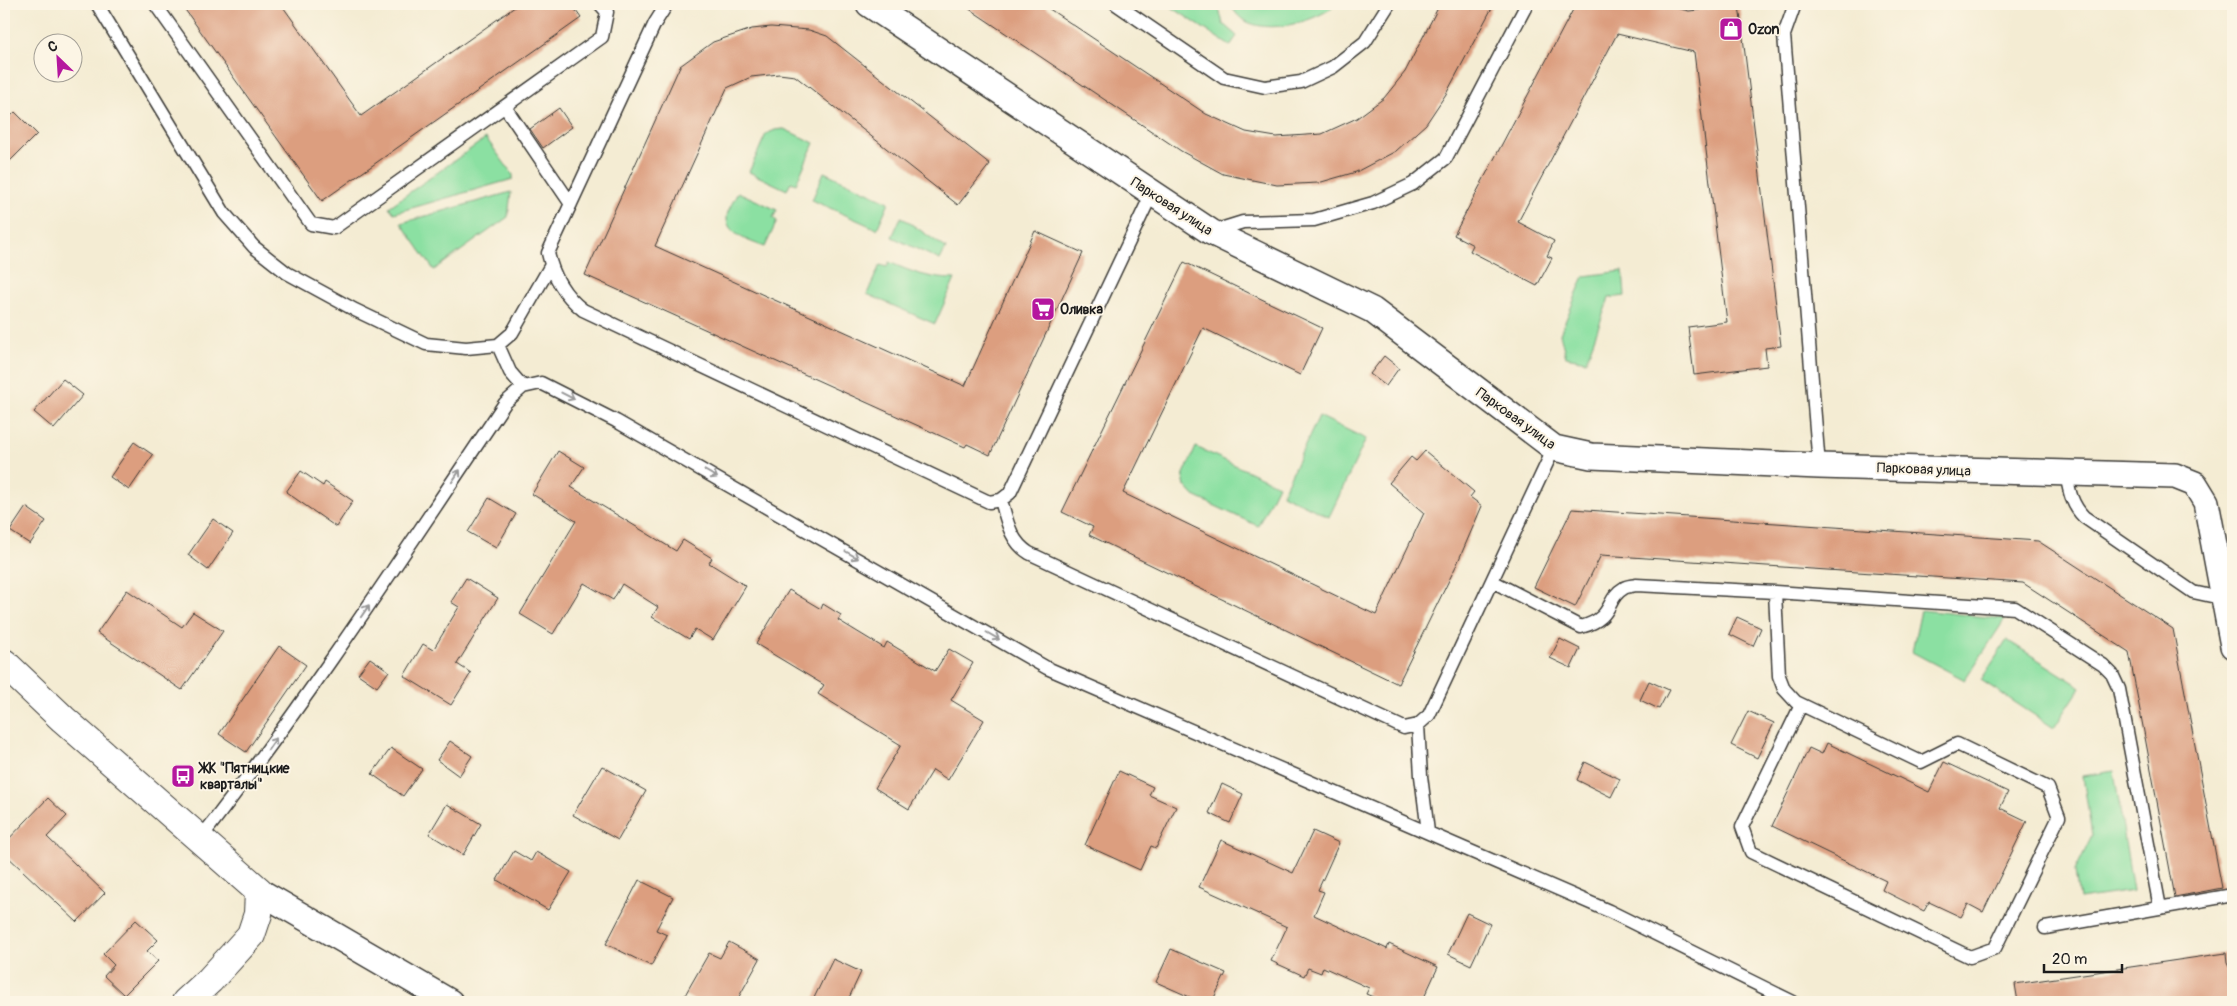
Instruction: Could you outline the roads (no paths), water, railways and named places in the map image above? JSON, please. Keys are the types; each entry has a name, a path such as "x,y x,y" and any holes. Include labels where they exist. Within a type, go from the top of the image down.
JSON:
{"street":[{"name":"Парковая улица","path":"869,4 1211,232 1372,310 1554,448 1590,456 1819,466 2175,476 2194,484 2206,502 2233,646"},
{"path":"4,663 63,719 259,891 450,1002"},
{"path":"186,1002 210,980 250,934 258,914 259,891"}],"lane":[{"path":"97,4 224,213 254,247 288,273 355,310 426,344 466,348 498,345 512,332 551,265"},
{"path":"155,4 312,224 334,228 602,37 606,12 600,4"},
{"path":"667,4 655,23 548,253 551,265 563,289 573,302 583,310 989,502 1001,500 1010,493 1152,193"},
{"path":"1116,4 1224,78 1265,87 1301,82 1333,67 1365,42 1389,4"},
{"path":"1211,232 1243,222 1314,220 1373,203 1413,184 1446,158 1527,4"},
{"path":"1795,4 1784,35 1819,466"},
{"path":"505,107 571,204"},
{"path":"498,345 510,372 523,387"},
{"path":"200,839 245,782 353,629 505,403 523,387 542,383 616,420 1047,668 1609,911 1793,1002"},
{"path":"1001,500 1013,539 1020,548 1029,554 1404,728 1418,725 1429,715 1554,448"},
{"path":"2066,473 2072,500 2076,509 2084,517 2193,592 2225,599"},
{"path":"1492,581 1581,627 1593,624 1604,616 1617,594 1624,588 1636,585 2015,608 2102,665 2112,674 2119,689 2160,908"},
{"path":"1775,592 1779,676 1784,689 1796,702 1922,762 1957,744 2048,788 2059,817 1995,948 1970,957 1751,852 1742,827 1802,705"},
{"path":"1418,725 1421,776 1428,832"},
{"path":"2045,928 2233,895"}],"place":[{"name":"Ozon","path":"1731,29"},
{"name":"Оливка","path":"1043,309"},
{"name":"ЖК \"Пятницкие кварталы\"","path":"183,776"}]}
